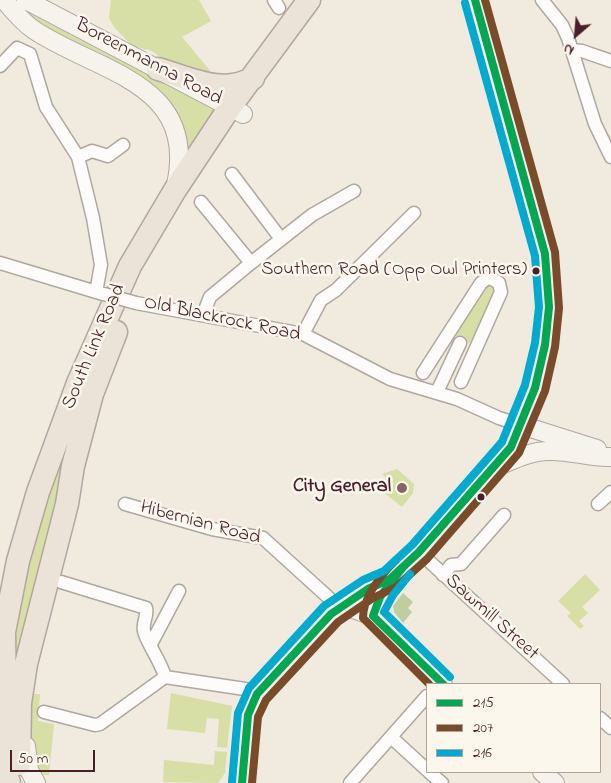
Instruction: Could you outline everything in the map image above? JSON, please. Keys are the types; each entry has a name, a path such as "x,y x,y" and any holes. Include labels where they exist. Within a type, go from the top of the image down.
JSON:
{"highway":[{"name":"South Link Road","path":"9,783 2,748 4,632 18,561 38,492 78,383 130,266 174,190 237,111 253,78 309,0"},
{"path":"15,783 18,772 21,726 20,703 26,664 67,504 73,466 92,394 131,288 237,111 325,0"},
{"path":"158,69 223,87 236,86 253,78"}],"main road":[{"name":"Boreenmanna Road","path":"4,0 34,30 96,62 159,101 167,111 177,134 180,165 174,190"},
{"name":"Boreenmanna Road","path":"26,0 237,111"},
{"path":"373,616 374,607 390,579 419,552 511,447 535,388 545,345 549,307 545,254 475,0"},
{"path":"521,425 611,455"},
{"path":"493,468 541,451 598,458 611,455"},
{"path":"242,783 248,715 257,694 341,608 368,589 390,579"},
{"path":"341,608 373,616 440,683"},
{"path":"21,726 28,770 36,783"},
{"path":"543,773 555,783"}],"street":[{"path":"542,0 562,25 572,50 595,124 611,157"},
{"path":"0,66 11,52 19,48 32,58 46,107 78,157 93,218 101,266 100,293"},
{"path":"572,50 582,51 611,61"},
{"path":"78,157 92,151 108,156 123,145"},
{"path":"232,174 281,239"},
{"path":"203,315 210,297 251,263 281,239 323,215 354,191"},
{"path":"200,202 251,263"},
{"path":"302,334 321,300 336,290 414,212"},
{"name":"Old Blackrock Road","path":"0,265 136,302 302,334 390,379 436,392 521,425"},
{"path":"423,373 481,283 489,278 499,283 501,292 461,382"},
{"path":"447,335 475,351"},
{"path":"436,392 460,343"},
{"path":"598,504 611,492"},
{"name":"Hibernian Road","path":"125,504 212,529 263,538 341,608"},
{"path":"447,570 460,564 504,515"},
{"name":"Sawmill Street","path":"419,552 447,570 562,683"},
{"path":"61,582 142,605 147,611 144,633 162,663 165,677"},
{"path":"151,644 179,591"},
{"path":"44,712 96,725 100,724 165,677 245,689 257,694"},
{"path":"350,783 426,697"},
{"path":"601,719 611,728"},
{"path":"391,737 426,769"},
{"path":"430,773 442,783"}],"green space":[{"path":"111,0 199,0 211,21 182,37 217,79 172,66 152,51 132,46 114,27 109,18"},
{"path":"28,9 220,110 185,162 177,116 46,31 25,12"},
{"path":"488,281 497,286 474,341 468,343 454,335"},
{"path":"86,389 19,659 13,658 22,589 33,538"},
{"path":"397,469 414,484 413,493 402,507 377,487 386,478 382,474"},
{"path":"585,574 600,590 582,607 588,613 579,621 584,626 580,629 567,616 571,613 558,601"},
{"path":"403,593 413,602 408,608 412,612 403,623 394,612 393,606"},
{"path":"171,693 232,706 227,748 217,747 219,719 207,718 205,733 167,729"},
{"path":"31,694 40,694 38,721 54,724 49,775 38,774 30,752"},
{"path":"215,751 227,752 225,773 218,783 163,782 164,760 214,765"}],"transit line":[{"name":"215","path":"242,783 248,715 257,694 331,614 368,589 390,579 419,552 511,447 535,388 545,345 549,307 545,254 475,0"},
{"name":"207","path":"252,783 258,717 266,700 338,622 373,598 396,587 427,559 519,453 545,391 555,347 559,308 555,252 485,0"},
{"name":"216","path":"232,782 238,713 249,688 324,606 363,580 384,571 412,545 502,442 525,385 535,343 539,307 535,256 465,3"},
{"name":"207","path":"396,560 369,594 363,618 428,683"},
{"name":"215","path":"403,567 380,597 373,616 442,683"},
{"name":"216","path":"410,574 393,595 384,612 450,677"}],"place":[{"name":"Southern Road (Opp Owl Printers)","path":"536,271"},
{"name":"City General","path":"402,488"}]}
